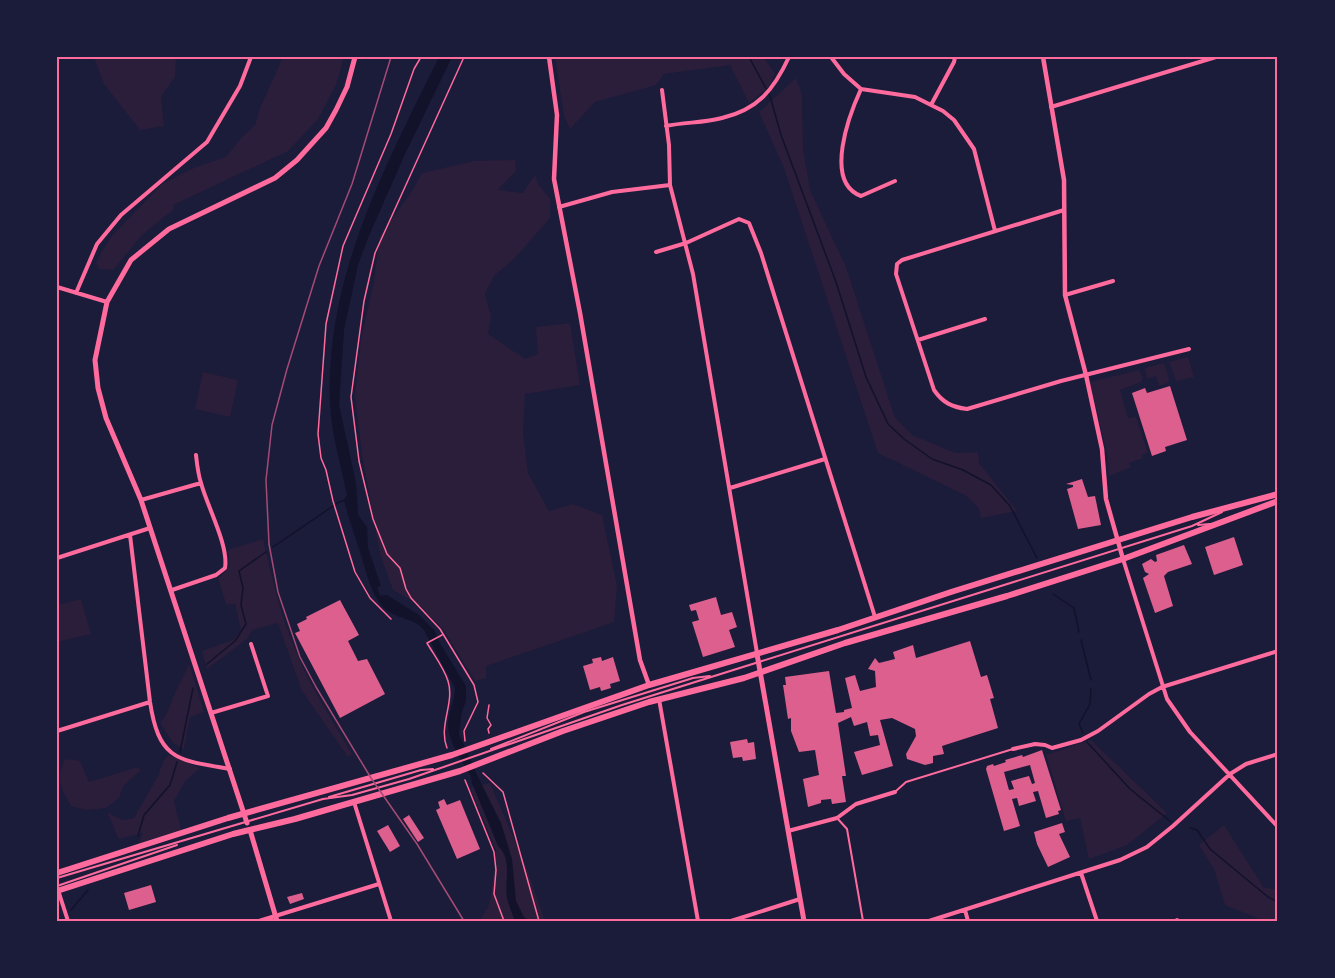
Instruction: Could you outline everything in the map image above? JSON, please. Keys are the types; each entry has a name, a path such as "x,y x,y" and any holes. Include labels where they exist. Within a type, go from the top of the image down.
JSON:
{"main road":[{"path":"248,822 151,528 106,418 98,388 95,360 107,302 131,261 169,229 275,178 312,146 336,110 347,87 355,57"},
{"path":"57,873 244,814 452,755 649,685 876,618 951,592 1278,494"},
{"path":"57,889 250,830 460,771 563,731 659,699 760,673 845,643 974,607 1123,559 1278,501"},
{"path":"757,654 804,921"},
{"path":"250,830 276,918"}],"street":[{"path":"76,292 97,244 121,215 207,142 240,86 251,57"},
{"path":"549,57 557,115 554,179 580,313 640,660 649,685"},
{"path":"666,126 723,118 748,108 771,90 789,57"},
{"path":"831,57 843,74 861,89 915,97 943,111 954,120 974,149 994,231"},
{"path":"932,105 955,57"},
{"path":"1043,57 1062,165 1065,295 1102,449 1106,499 1117,542 1167,699 1190,732 1278,827"},
{"path":"1051,107 1216,57"},
{"path":"861,89 843,137 842,155 846,183 855,194 861,196 895,181"},
{"path":"662,90 670,185 686,243 710,366 757,654"},
{"path":"559,207 612,192 670,185"},
{"path":"1064,210 902,260 897,264 896,274 934,390 941,400 954,408 967,409 1189,349"},
{"path":"656,252 686,243 735,220 745,220 749,223 761,253 876,618"},
{"path":"1065,295 1113,281"},
{"path":"57,287 107,302"},
{"path":"918,340 985,319"},
{"path":"172,590 216,575 225,568 226,562 201,483 196,455"},
{"path":"730,488 825,459"},
{"path":"141,500 201,483"},
{"path":"57,558 151,528"},
{"path":"130,535 150,702 158,735 174,755 209,767 230,769"},
{"path":"211,713 268,696 251,644"},
{"path":"1013,749 1035,744 1052,748 1081,740 1162,687 1278,651"},
{"path":"659,699 698,921"},
{"path":"57,731 150,702"},
{"path":"929,921 1120,861 1147,847 1230,774 1246,764 1278,754"},
{"path":"788,831 837,818 856,804 895,792"},
{"path":"354,802 391,921"},
{"path":"248,822 250,830"},
{"path":"1081,873 1097,921"},
{"path":"259,921 276,918 379,884"},
{"path":"57,889 68,921"},
{"path":"731,921 800,899"},
{"path":"965,910 968,921"}],"lane":[{"path":"57,889 188,841 421,770 455,763 716,675 1192,526 1233,506"},
{"path":"1192,526 1218,522"},
{"path":"487,751 502,743 594,709 693,678 716,675"},
{"path":"895,792 906,782 1013,749"},
{"path":"837,818 847,829 863,921"},
{"path":"57,878 188,841"}],"path":[{"path":"391,619 370,598 355,572 321,458 318,434 326,324 343,246 391,134 414,69 421,57"},
{"path":"464,57 375,253 364,301 351,397 359,461 373,519 387,554 399,568 406,589 443,635 474,685 478,702 464,731 465,741"},
{"path":"443,635 427,643 448,681 444,740 447,748"},
{"path":"489,705 487,718 491,724 488,729 489,733"},
{"path":"483,773 503,792 539,921"},
{"path":"465,780 494,852 496,870 494,894 504,921"}],"shaded area":[{"path":"94,57 176,57 175,77 161,96 164,126 140,130 104,84"},
{"path":"283,57 344,57 336,85 318,119 288,151 173,205 173,210 143,234 113,270 99,269 96,262 111,237 162,184 196,167 226,157 255,125 260,108"},
{"path":"439,57 452,57 405,154 358,265 344,330 339,405 356,483 358,515 367,527 368,548 381,586 377,587 380,596 387,595 419,615 434,630 466,686 466,701 462,711 459,734 501,823 512,859 516,901 524,917 529,921 515,921 507,898 507,864 503,852 498,846 471,776 456,752 449,732 448,720 455,688 424,630 416,623 384,608 370,584 344,500 347,495 331,414 331,356 337,311 348,266 380,181"},
{"path":"555,57 763,57 775,73 769,87 749,103 730,65 664,74 656,85 595,102 570,129 564,116"},
{"path":"796,78 802,95 803,149 810,190 846,267 895,418 912,435 955,453 978,452 979,463 1017,511 981,518 979,508 965,495 878,453 784,168 759,112"},
{"path":"515,160 516,171 498,190 523,193 535,175 538,184 550,199 550,218 515,258 494,276 485,294 491,317 488,334 525,359 538,354 536,327 570,323 580,385 525,394 523,433 528,473 549,511 573,504 602,515 617,586 614,622 486,666 486,678 475,681 443,629 418,604 393,590 380,554 362,454 355,396 361,339 374,281 380,236 422,173 474,161"},
{"path":"1188,357 1194,377 1176,381 1169,362"},
{"path":"1164,363 1169,378 1168,383 1159,386 1156,376 1147,379 1145,368"},
{"path":"1139,370 1143,378 1141,382 1120,390 1128,418 1136,417 1148,453 1142,455 1143,458 1129,463 1131,467 1109,476 1107,454 1090,382"},
{"path":"203,372 238,380 230,417 195,409"},
{"path":"263,539 290,636 314,690 352,754 348,757 302,691 278,623 252,630 247,639 207,669 202,651 233,640 241,630 235,604 226,604 218,578 228,566 228,550"},
{"path":"81,599 91,634 57,642 57,605"},
{"path":"189,663 204,712 190,717 184,749 173,743 160,723"},
{"path":"1091,740 1167,813 1127,845 1089,859 1080,818 1066,821 1046,755"},
{"path":"168,755 200,768 185,781 174,801 181,830 139,843 143,833 119,839 107,812 122,820 134,818"},
{"path":"65,759 80,761 89,782 138,767 141,770 123,786 119,798 106,808 86,810 71,806 62,788 60,778"},
{"path":"490,783 528,872 545,921 480,920 488,907 491,896 496,850 470,788"},
{"path":"1224,825 1264,888 1278,889 1278,921 1265,921 1225,905 1214,869 1199,845"}],"building":[{"path":"1170,386 1187,440 1165,447 1166,451 1152,456 1132,393 1145,388 1147,393"},
{"path":"1082,479 1088,497 1095,496 1101,525 1078,529 1067,489 1073,485 1066,484"},
{"path":"1234,537 1243,565 1214,575 1205,547"},
{"path":"1184,545 1192,564 1168,572 1164,576 1173,606 1155,613 1143,578 1149,574 1145,572 1142,564 1151,559 1155,562 1157,561 1156,555"},
{"path":"716,597 721,615 732,612 737,627 729,630 735,647 703,657 692,622 699,620 696,610 691,611 689,605"},
{"path":"340,600 359,635 348,641 358,661 367,659 385,694 340,718 295,633 300,631 297,624 307,619 306,617"},
{"path":"970,641 981,677 987,675 994,698 990,699 998,728 942,746 944,754 933,756 933,763 925,765 907,759 906,754 916,736 915,729 892,718 880,720 893,766 862,775 854,752 880,745 878,735 870,736 867,722 854,726 851,717 838,723 846,776 842,776 846,802 832,804 831,799 821,800 821,803 808,807 803,779 819,775 815,750 799,752 791,731 791,718 788,719 783,685 786,685 785,677 829,671 836,713 844,712 852,708 845,678 855,675 860,691 876,687 875,671 868,669 875,658 879,663 895,659 893,652 913,645 916,658"},
{"path":"601,657 602,661 613,657 620,681 610,684 611,688 601,691 600,687 590,690 583,666 593,663 592,659"},
{"path":"747,739 748,743 754,742 756,759 743,761 742,757 733,758 730,742"},
{"path":"1042,750 1061,810 1058,811 1059,814 1046,818 1038,791 1033,792 1036,801 1019,806 1017,798 1012,799 1020,826 1004,831 986,769 987,766 1006,762 1005,760 1022,755 1023,757","holes":["1030,765 1035,783 1032,784 1029,776 1011,781 1014,789 1009,790 1004,772"]},
{"path":"444,799 447,805 460,800 480,849 457,859 436,810 440,808 438,802"},
{"path":"409,815 424,838 418,842 403,819"},
{"path":"1062,823 1065,832 1059,834 1070,857 1048,867 1034,832"},
{"path":"388,825 400,846 390,852 377,831"},
{"path":"151,885 156,902 129,910 124,893"},
{"path":"302,893 304,899 290,904 287,897"}],"waterway":[{"path":"749,57 770,96 781,135 836,282 866,377 888,424 932,459 963,470 991,485 1010,506 1037,558"},
{"path":"273,547 345,500"},
{"path":"207,664 235,641 246,624 241,605 243,588 239,571 266,552"},
{"path":"1053,594 1074,608 1079,632"},
{"path":"1081,640 1091,680"},
{"path":"180,752 193,688"},
{"path":"1083,733 1079,724 1090,704 1091,689"},
{"path":"1087,742 1130,789 1171,822"},
{"path":"138,836 144,815 170,785 177,762"},
{"path":"1190,828 1197,830 1210,849 1268,897 1278,902"},
{"path":"71,910 88,890"}],"railway":[{"path":"391,57 352,184 319,266 272,425 266,480 269,544 278,592 300,657 371,778 417,844 464,921"}]}
